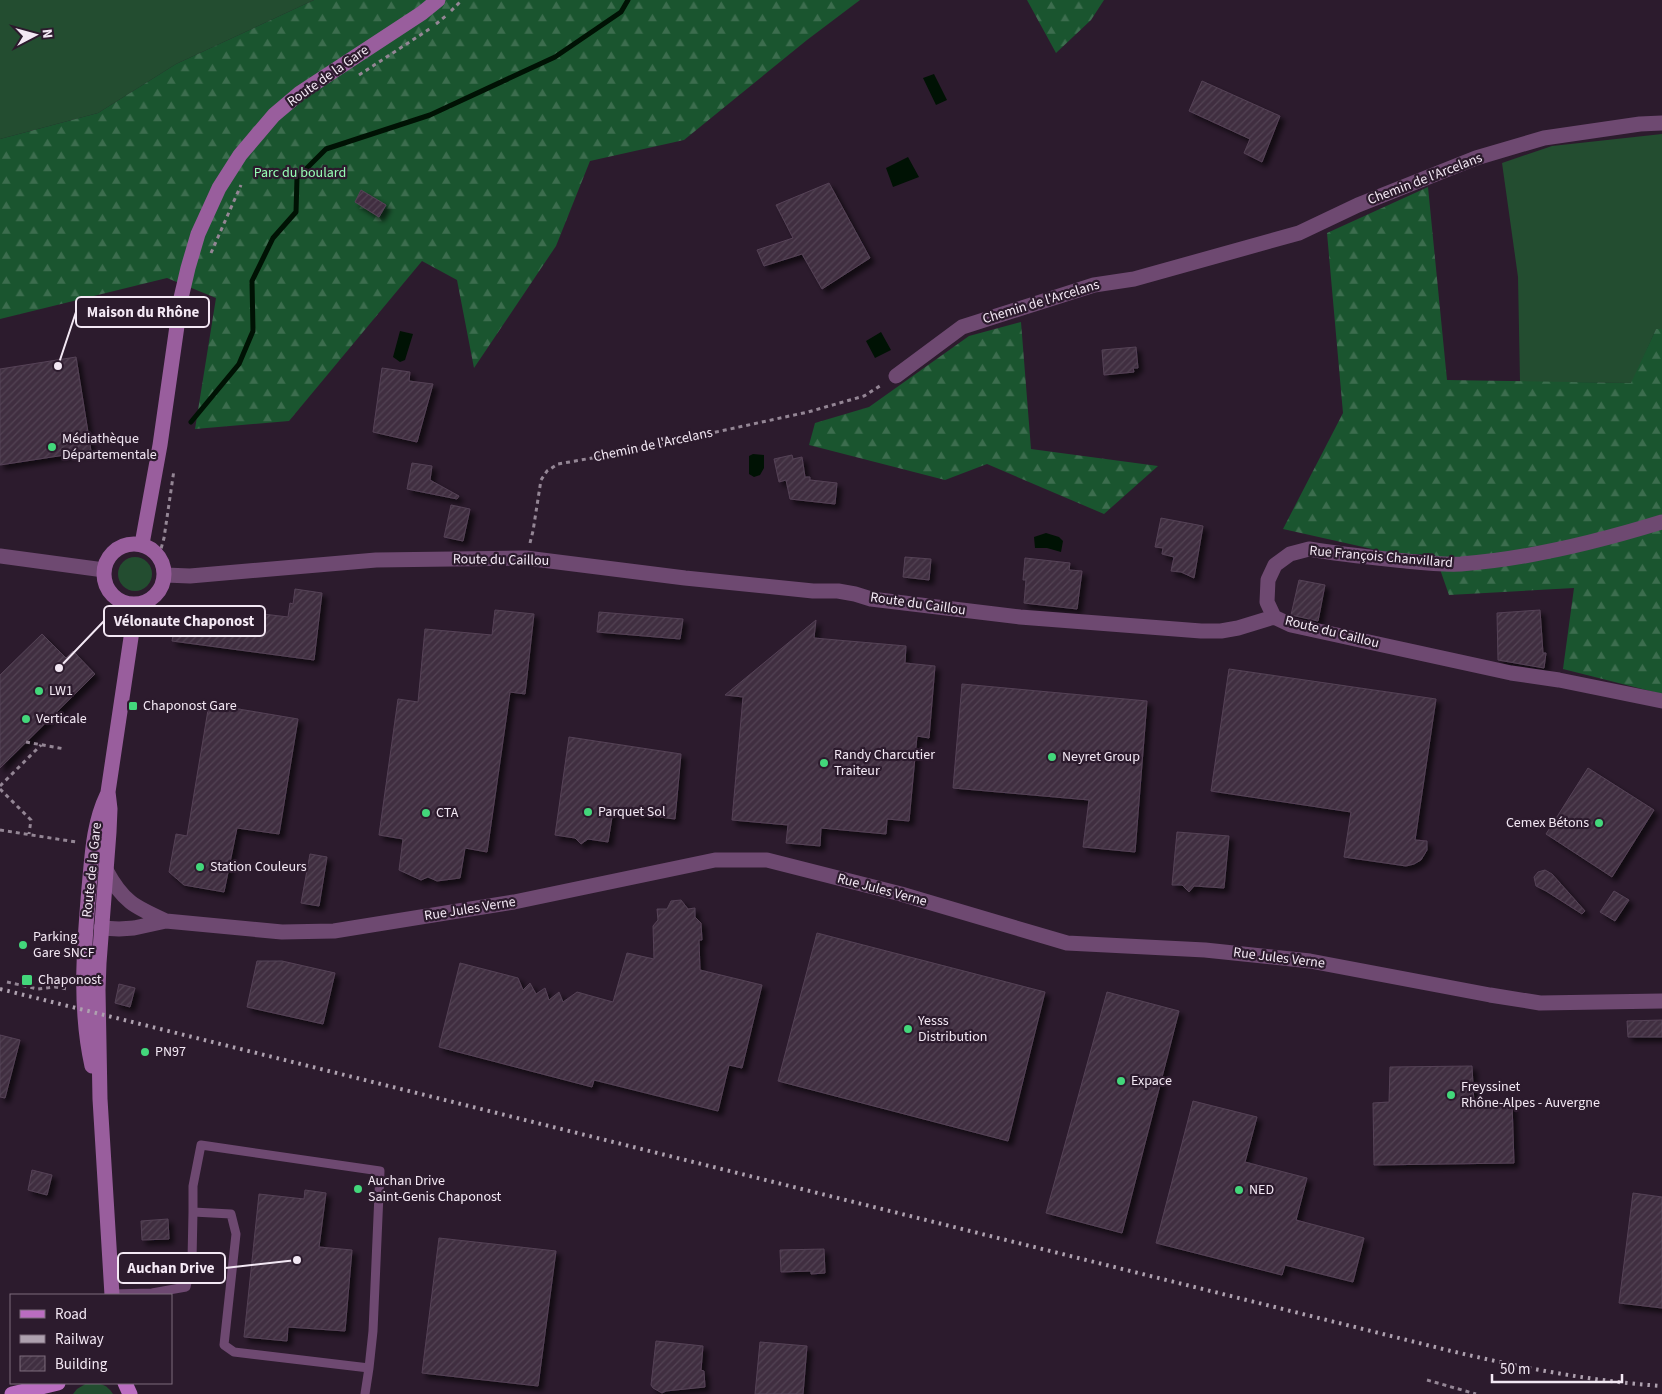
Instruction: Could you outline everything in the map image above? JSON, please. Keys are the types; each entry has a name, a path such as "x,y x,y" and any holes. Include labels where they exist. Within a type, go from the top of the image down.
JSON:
{"main road":[{"name":"Route de la Gare","path":"142,544 160,445 181,298 198,234 219,188 240,155 280,110 300,93 422,13 438,0"},
{"path":"132,543 142,544 152,549 159,556 164,565 165,575 159,592 153,598 145,603 136,604 119,600 108,589 104,579 104,570 107,560 113,551 132,543"},
{"name":"Route de la Gare","path":"100,1099 88,1042 84,992 86,928 97,820 108,792 136,604"},
{"name":"Route de la Gare","path":"108,792 110,809 98,990 100,1099 112,1294"},
{"path":"12,1394 54,1384"}],"street":[{"name":"Chemin de l'Arcelans","path":"896,376 962,327 1094,284 1134,278 1299,233 1358,205 1484,155 1544,138 1640,124 1662,123"},
{"name":"Rue François Chanvillard","path":"1274,617 1267,602 1268,580 1275,565 1290,554 1309,549 1431,563 1460,564 1511,558 1559,549 1619,535 1662,522"},
{"path":"0,556 104,570"},
{"name":"Route du Caillou","path":"165,575 205,575 376,560 526,558 685,578 813,591 838,591 871,599 1020,617 1142,627 1222,631 1254,624 1274,617 1292,625 1511,673 1559,680 1662,701"},
{"name":"Rue Jules Verne","path":"101,928 134,928 166,921 282,932 334,931 514,902 715,860 767,860 901,894 1067,942 1205,950 1310,961 1540,1003 1662,1001"},
{"path":"106,870 120,892 135,907 166,921"}],"lane":[{"path":"132,1294 152,1293 186,1287 192,1260 194,1186 201,1145 380,1171 373,1331 365,1394"},
{"path":"193,1212 231,1214 236,1234 224,1345 234,1352 369,1368"}],"path":[{"path":"356,77 428,31 444,19 462,0"},
{"path":"208,261 243,182"},
{"name":"Chemin de l'Arcelans","path":"526,558 542,480 548,471 558,464 625,452 808,412 864,396 896,376"},
{"path":"159,556 164,538 174,466"},
{"path":"26,742 65,749"},
{"path":"29,834 31,820 0,788 41,745"},
{"path":"0,830 76,842"},
{"path":"7,982 38,989 56,987 84,992"},
{"path":"1427,1380 1476,1394"}],"green space":[{"path":"0,0 314,0 176,64 98,113 0,139"},
{"name":"Parc du boulard","path":"314,0 860,0 807,40 684,140 590,161 556,246 474,368 457,280 422,261 289,421 195,429 216,298 167,278 0,319 0,139 98,113 176,64"},
{"path":"1027,0 1104,0 1091,20 1056,53"},
{"path":"1662,134 1662,329 1656,329 1632,383 1520,382 1518,277 1502,163 1552,146"},
{"path":"1428,187 1447,380 1631,383 1656,329 1662,329 1662,694 1563,669 1574,588 1449,595 1435,555 1390,553 1283,529 1343,413 1327,233"},
{"path":"1021,322 1031,449 1158,466 1104,514 987,464 945,480 809,445 815,423 869,407 969,336"},
{"path":"135,557 147,562 152,574 147,586 135,591 123,586 118,574 123,562"},
{"path":"85,1384 102,1384 113,1394 73,1394"}],"shaded area":[{"path":"934,74 947,100 936,105 923,78"},
{"path":"908,157 919,177 893,187 886,168"},
{"path":"400,331 413,334 405,360 400,362 393,357"},
{"path":"881,332 891,350 875,358 866,341"},
{"path":"753,454 764,455 764,468 760,475 754,477 749,474 749,456"},
{"path":"1046,533 1059,537 1063,541 1061,552 1047,548 1035,548 1034,537"}],"building":[{"path":"1202,81 1280,116 1262,162 1244,153 1250,139 1189,111"},
{"path":"829,183 870,258 822,289 802,254 764,266 757,250 793,238 776,205"},
{"path":"361,190 386,205 379,217 355,202"},
{"path":"1136,347 1138,368 1133,368 1134,372 1104,375 1102,350"},
{"path":"76,357 91,451 0,465 0,369"},
{"path":"382,368 410,372 409,381 433,384 417,442 373,432"},
{"path":"792,455 793,459 802,457 805,477 810,477 810,480 837,483 835,504 790,499 786,480 779,482 774,459"},
{"path":"412,463 432,466 430,480 459,496 457,499 407,489"},
{"path":"451,505 470,509 463,541 444,537"},
{"path":"1161,518 1203,526 1194,578 1181,572 1171,571 1174,557 1162,554 1163,548 1155,547"},
{"path":"905,557 931,559 929,580 903,577"},
{"path":"1025,558 1070,563 1069,570 1082,571 1077,609 1024,603 1026,580 1023,580"},
{"path":"1299,580 1325,585 1318,621 1291,615"},
{"path":"295,589 322,593 314,660 172,641 176,618 188,620 190,608 213,612 214,608 288,617 290,603 293,604"},
{"path":"495,610 534,614 525,694 510,692 487,852 465,848 460,878 437,881 428,877 421,880 399,870 403,839 379,835 398,699 418,702 425,629 492,635"},
{"path":"1540,610 1543,653 1546,653 1544,668 1498,660 1497,613"},
{"path":"599,612 683,619 680,639 597,632"},
{"path":"816,620 814,638 906,646 905,663 935,666 929,738 917,736 909,821 887,819 886,834 821,828 820,846 786,843 788,825 732,820 743,697 725,695"},
{"name":"LW1","path":"42,634 66,658 73,651 95,674 0,768 0,675"},
{"path":"1229,669 1436,699 1415,840 1427,841 1427,850 1421,860 1406,866 1344,857 1351,812 1211,791"},
{"path":"962,684 1147,701 1135,852 1083,847 1089,800 953,788"},
{"path":"209,704 298,719 279,834 237,828 224,892 184,885 169,872 176,834 187,836"},
{"path":"569,737 681,754 675,819 613,811 608,842 588,839 581,844 575,838 555,835"},
{"path":"1588,768 1654,810 1612,877 1546,834"},
{"path":"1177,832 1229,836 1224,888 1194,886 1189,892 1182,885 1172,885"},
{"path":"310,854 327,857 319,906 301,903"},
{"path":"1545,870 1552,874 1585,911 1582,914 1536,886 1534,877 1538,872"},
{"path":"1614,891 1629,900 1615,921 1600,912"},
{"path":"681,900 688,909 695,908 695,917 701,923 702,940 699,940 700,970 762,985 742,1068 729,1065 718,1111 594,1080 592,1087 439,1047 460,963 518,978 523,990 530,983 536,994 545,988 549,1000 559,992 563,1002 577,992 613,1002 627,953 654,959 653,926 658,920 657,909 667,909 671,901"},
{"path":"817,933 1045,992 1008,1141 778,1081"},
{"path":"257,961 282,961 335,973 323,1024 247,1007"},
{"path":"119,984 135,988 130,1007 115,1003"},
{"path":"1107,992 1179,1011 1122,1233 1046,1213"},
{"path":"1662,1020 1662,1037 1628,1037 1627,1021"},
{"path":"0,1035 20,1040 5,1098 0,1097"},
{"path":"1472,1066 1474,1104 1512,1102 1514,1163 1374,1165 1373,1103 1389,1102 1390,1067"},
{"path":"1193,1101 1257,1117 1245,1162 1307,1178 1296,1220 1364,1238 1353,1282 1285,1265 1282,1275 1156,1243"},
{"path":"32,1170 52,1175 47,1195 28,1190"},
{"path":"305,1190 326,1193 319,1247 352,1250 345,1331 288,1327 287,1341 244,1337 259,1194 304,1199"},
{"path":"1633,1193 1662,1197 1662,1308 1619,1303"},
{"path":"168,1219 169,1239 142,1240 141,1221"},
{"path":"439,1238 556,1251 538,1386 422,1373"},
{"path":"824,1249 825,1273 811,1274 811,1271 781,1272 780,1250"},
{"path":"656,1341 703,1346 701,1370 704,1371 705,1387 662,1393 653,1388 651,1385"},
{"path":"760,1342 807,1346 803,1394 755,1394"}],"waterway":[{"path":"191,422 239,364 253,331 252,281 273,238 296,212 297,178 326,149 430,115 555,57 621,12 628,0"}],"railway":[{"path":"0,989 1447,1350 1554,1372 1608,1381 1662,1386"}],"place":[{"name":"Maison du Rhône","path":"58,366"},
{"name":"Médiathèque Départementale","path":"52,447"},
{"name":"Vélonaute Chaponost","path":"59,668"},
{"name":"LW1","path":"39,691"},
{"name":"Chaponost Gare","path":"133,706"},
{"name":"Verticale","path":"26,719"},
{"name":"Neyret Group","path":"1052,757"},
{"name":"Randy Charcutier Traiteur","path":"824,763"},
{"name":"Parquet Sol","path":"588,812"},
{"name":"CTA","path":"426,813"},
{"name":"Cemex Bétons","path":"1599,823"},
{"name":"Station Couleurs","path":"200,867"},
{"name":"Parking Gare SNCF","path":"23,945"},
{"name":"Chaponost","path":"27,980"},
{"name":"Yesss Distribution","path":"908,1029"},
{"name":"PN97","path":"145,1052"},
{"name":"Expace","path":"1121,1081"},
{"name":"Freyssinet Rhône-Alpes - Auvergne","path":"1451,1095"},
{"name":"Auchan Drive Saint-Genis Chaponost","path":"358,1189"},
{"name":"NED","path":"1239,1190"},
{"name":"Auchan Drive","path":"297,1260"}]}
